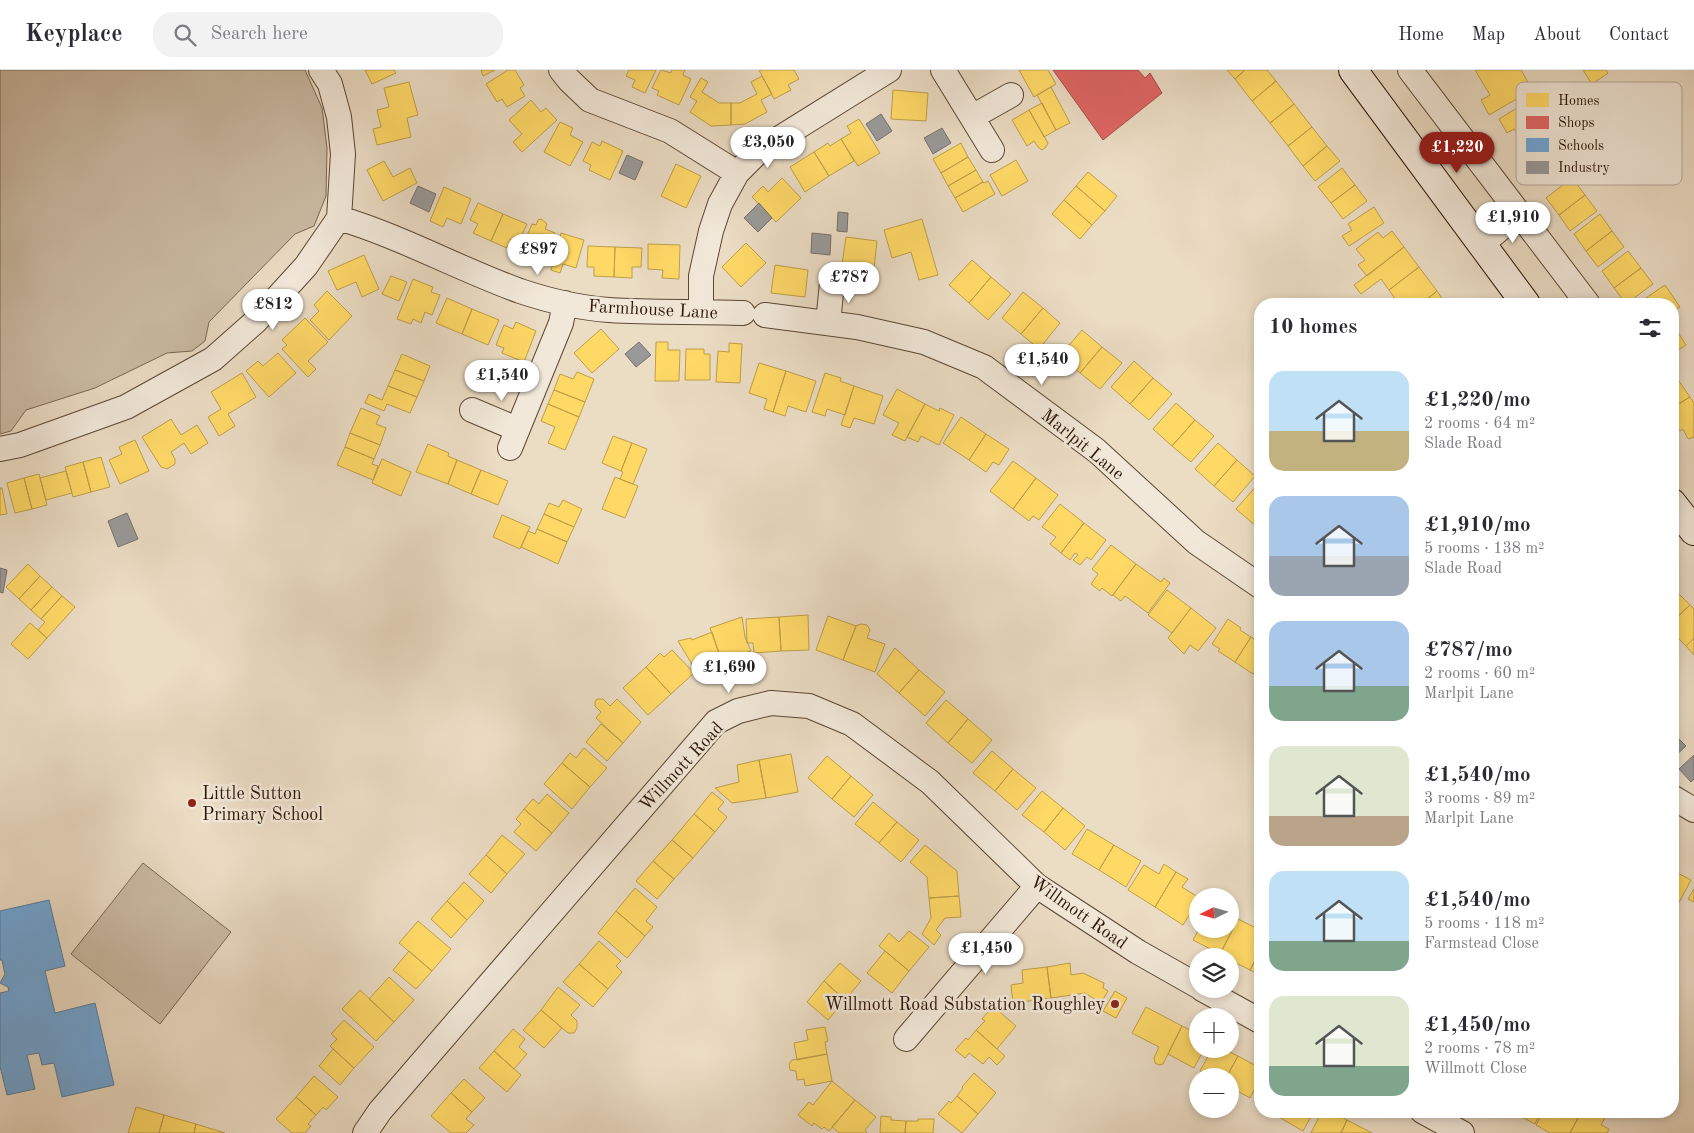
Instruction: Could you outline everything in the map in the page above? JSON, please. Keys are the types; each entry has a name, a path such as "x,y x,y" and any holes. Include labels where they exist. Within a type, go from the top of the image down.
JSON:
{"main road":[{"path":"1353,70 1522,298"},
{"path":"1679,511 1692,526"}],"street":[{"path":"0,449 20,445 126,406 213,359 256,321 300,273 340,218 343,154 339,118 330,84 321,70"},
{"path":"561,70 590,100 670,131 737,173"},
{"path":"701,311 701,276 710,231 720,204 737,173 759,151 889,70"},
{"path":"1420,73 1519,213 1583,298"},
{"path":"947,77 992,150"},
{"path":"972,117 1012,95"},
{"path":"1482,244 1519,213"},
{"name":"Farmhouse Lane","path":"340,218 369,227 521,291 565,303 608,310 701,311 754,314"},
{"path":"828,323 832,283"},
{"path":"472,410 513,438 561,323 565,303"},
{"name":"Marlpit Lane","path":"754,314 857,327 924,342 984,367 1097,451 1196,542 1254,582"},
{"name":"Willmott Road","path":"366,1133 380,1111 716,722 738,711 771,703 809,706 852,724 930,782 1036,886 1138,952 1189,981"},
{"path":"1679,801 1694,810"},
{"path":"906,1040 1036,886"},
{"path":"1218,998 1254,1018"},
{"path":"1435,1118 1462,1133"}],"shaded area":[{"path":"0,70 305,70 322,108 327,148 326,196 314,226 295,234 209,322 205,341 192,351 167,353 95,388 26,410 11,431 0,434"},
{"path":"143,863 231,932 160,1024 71,954"}],"building: Homes":[{"path":"365,70 394,70 396,73 372,84"},
{"path":"481,70 495,70 483,76"},
{"path":"508,70 515,70 524,85 520,88 525,96 507,107 502,99 497,102 486,84"},
{"path":"629,70 656,70 645,93 632,87 635,80 626,76"},
{"path":"661,70 671,73 672,70 685,70 683,75 691,79 679,105 657,95 659,91 652,88"},
{"path":"759,70 794,70 799,79 788,85 791,90 774,99"},
{"path":"1019,70 1048,70 1056,84 1034,97"},
{"path":"1227,70 1245,70 1235,79"},
{"path":"1245,70 1267,70 1276,81 1252,101 1235,79"},
{"path":"1475,70 1521,70 1528,82 1516,82 1516,99 1489,115 1481,100 1490,95"},
{"path":"1583,70 1606,70 1608,73 1595,82 1591,82"},
{"path":"762,76 772,94 761,100 767,112 745,124 731,125 731,103 740,103 757,94 751,82"},
{"path":"701,78 708,82 702,92 719,103 731,103 731,125 711,126 690,112 697,101 690,97"},
{"path":"1276,81 1294,104 1270,123 1252,101"},
{"path":"409,82 418,115 407,118 411,137 377,145 373,129 381,127 377,110 389,107 384,88"},
{"path":"1051,87 1070,123 1056,130 1037,95"},
{"path":"893,90 928,93 926,121 891,119"},
{"path":"531,100 541,112 546,108 557,120 522,152 513,142 522,134 509,120"},
{"path":"1042,103 1056,130 1044,137 1029,110"},
{"path":"1294,104 1312,127 1288,146 1270,123"},
{"path":"1516,109 1516,132 1514,129 1507,133 1499,119"},
{"path":"1029,110 1048,143 1042,150 1034,141 1027,146 1012,120"},
{"path":"859,119 880,153 858,166 841,139 851,133 847,126"},
{"path":"560,122 573,128 570,135 583,142 570,166 544,152"},
{"path":"1312,127 1327,146 1303,166 1288,146"},
{"path":"841,139 854,161 829,176 814,152 828,143 830,146"},
{"path":"602,141 623,151 610,180 589,170 591,165 583,161 592,142 600,146"},
{"path":"961,143 968,157 941,173 933,159"},
{"path":"1327,146 1340,161 1315,181 1303,166"},
{"path":"814,152 829,176 805,192 790,167"},
{"path":"968,157 976,170 948,186 941,173"},
{"path":"1016,160 1028,181 1002,196 990,175"},
{"path":"384,161 393,177 410,168 417,183 383,201 367,170"},
{"path":"676,164 701,176 686,208 661,196"},
{"path":"1342,168 1355,185 1331,203 1318,187"},
{"path":"976,170 983,182 955,198 948,186"},
{"path":"1088,172 1117,196 1105,211 1076,186"},
{"path":"782,178 801,198 776,222 752,197 763,186 768,192"},
{"path":"988,181 995,194 963,212 955,198"},
{"path":"1355,185 1367,201 1343,219 1331,203"},
{"path":"1563,185 1577,185 1585,195 1559,215 1546,198"},
{"path":"1076,186 1105,211 1092,225 1064,200"},
{"path":"444,187 471,199 461,224 447,218 443,227 430,221"},
{"path":"1585,195 1597,211 1570,231 1559,215"},
{"path":"1064,200 1092,225 1080,239 1052,214"},
{"path":"478,203 503,214 491,241 473,233 478,224 470,220"},
{"path":"1374,207 1384,223 1349,246 1342,236 1352,230 1348,224"},
{"path":"503,214 527,224 518,243 511,239 507,248 491,241"},
{"path":"1600,214 1612,231 1586,251 1574,234"},
{"path":"541,219 547,224 545,229 555,233 541,269 529,264 532,256 520,252 532,224 536,225 538,220"},
{"path":"922,219 938,275 919,280 911,252 892,258 884,230"},
{"path":"1392,231 1404,247 1367,276 1358,265 1365,260 1356,249 1378,232 1383,238"},
{"path":"1612,231 1624,247 1598,267 1586,251"},
{"path":"561,233 584,240 576,268 563,264 560,273 551,270"},
{"path":"846,237 877,241 874,269 842,265"},
{"path":"746,243 766,263 741,287 722,267"},
{"path":"648,244 680,245 679,279 662,278 663,270 648,269"},
{"path":"588,246 615,247 614,277 594,276 594,267 587,267"},
{"path":"615,247 642,248 641,267 632,267 632,278 614,277"},
{"path":"1404,247 1419,267 1389,290 1381,279 1361,294 1354,285"},
{"path":"1628,251 1641,268 1614,288 1602,271"},
{"path":"364,255 379,289 362,297 356,282 337,290 328,271"},
{"path":"972,260 991,277 969,303 949,285"},
{"path":"775,265 808,270 805,297 771,293"},
{"path":"1419,267 1437,291 1428,298 1395,298 1389,290"},
{"path":"1641,268 1653,284 1634,298 1622,298 1614,288"},
{"path":"391,276 407,282 399,301 382,294"},
{"path":"991,277 1011,294 988,320 969,303"},
{"path":"413,279 433,287 431,292 440,295 432,315 425,312 421,323 413,319 411,324 397,319"},
{"path":"1665,285 1674,298 1646,298"},
{"path":"327,291 352,316 329,340 310,320 319,311 314,305"},
{"path":"1437,291 1442,298 1428,298"},
{"path":"1023,292 1043,308 1021,334 1002,318"},
{"path":"447,298 472,309 462,334 436,323"},
{"path":"1043,308 1060,323 1039,349 1021,334"},
{"path":"472,309 499,320 488,345 462,334"},
{"path":"305,318 328,342 308,361 316,369 308,377 282,349 287,345 282,340"},
{"path":"516,322 536,331 524,362 502,353 504,348 496,345 504,325 513,329"},
{"path":"601,329 619,349 592,373 574,353"},
{"path":"1082,330 1102,347 1080,373 1060,356"},
{"path":"1679,334 1686,345 1679,350"},
{"path":"656,342 668,342 668,350 680,350 679,381 655,381"},
{"path":"729,343 742,344 740,383 716,382 718,351 729,352"},
{"path":"1102,347 1122,363 1100,389 1080,373"},
{"path":"686,349 704,349 704,354 710,354 710,380 685,380"},
{"path":"278,353 296,373 269,397 246,371 258,361 263,366"},
{"path":"402,354 430,366 424,381 395,370"},
{"path":"1134,361 1153,378 1130,404 1111,387"},
{"path":"759,363 786,371 773,412 764,409 767,399 749,393"},
{"path":"395,370 424,381 417,397 388,386"},
{"path":"786,371 816,381 806,412 788,406 785,416 773,412"},
{"path":"577,372 594,379 585,402 554,390 560,374 573,379"},
{"path":"242,373 256,397 228,414 235,426 219,436 208,417 221,409 211,392"},
{"path":"825,373 841,378 840,381 854,386 845,415 827,409 825,416 812,412"},
{"path":"1153,378 1172,394 1149,420 1130,404"},
{"path":"1679,381 1690,397 1679,404"},
{"path":"388,386 417,397 410,413 387,404 384,411 365,403 369,394 382,400"},
{"path":"854,386 883,396 874,424 854,418 850,428 841,425"},
{"path":"897,389 925,404 905,441 892,435 899,423 883,415"},
{"path":"554,390 585,402 579,417 548,404"},
{"path":"1690,397 1694,403 1694,437 1688,439 1683,429 1680,431 1679,430 1679,404"},
{"path":"1176,403 1195,420 1172,446 1153,429"},
{"path":"548,404 579,417 565,450 548,443 555,427 541,421"},
{"path":"925,404 939,411 940,408 954,415 939,445 921,436 918,442 907,437"},
{"path":"361,408 380,416 376,424 386,428 380,445 350,433"},
{"path":"961,417 986,434 969,460 943,443"},
{"path":"171,419 181,435 197,425 208,443 191,454 184,443 171,452 175,459 175,464 167,469 161,467 142,437"},
{"path":"1195,420 1214,436 1191,462 1172,446"},
{"path":"350,433 380,445 374,459 345,447"},
{"path":"986,434 1009,449 999,465 993,462 986,472 969,460"},
{"path":"613,436 632,443 621,471 602,463"},
{"path":"135,440 149,471 120,484 109,460 122,454 119,447"},
{"path":"632,443 647,449 633,484 620,479 623,472 621,471"},
{"path":"1218,443 1237,460 1214,486 1195,469"},
{"path":"428,444 449,453 448,456 457,460 448,484 416,472"},
{"path":"345,447 374,459 372,464 378,466 373,480 337,465"},
{"path":"101,457 110,487 91,492 83,462"},
{"path":"382,459 411,472 401,496 372,483"},
{"path":"457,460 481,470 471,494 448,484"},
{"path":"1237,460 1254,475 1233,502 1214,486"},
{"path":"1013,461 1036,478 1013,509 990,491"},
{"path":"83,462 91,492 73,497 65,467"},
{"path":"481,470 508,481 498,505 471,494"},
{"path":"66,471 72,493 46,500 40,478"},
{"path":"39,474 47,505 32,509 24,478"},
{"path":"615,477 638,486 625,518 602,509"},
{"path":"24,478 32,509 15,513 7,483"},
{"path":"1036,478 1058,495 1039,520 1033,516 1029,521 1013,509"},
{"path":"0,488 2,488 7,514 0,515"},
{"path":"1254,489 1254,524 1236,509"},
{"path":"563,500 582,509 574,527 544,514 549,503 559,507"},
{"path":"1060,504 1084,523 1061,553 1050,544 1056,537 1042,527"},
{"path":"544,514 574,527 567,542 537,529"},
{"path":"502,515 530,527 520,549 493,537"},
{"path":"1084,523 1106,540 1091,560 1087,557 1080,565 1073,560 1078,555 1075,553 1070,560 1061,553"},
{"path":"537,529 567,542 558,564 521,547 528,531 535,534"},
{"path":"1111,545 1136,564 1112,596 1102,588 1100,591 1091,584 1098,574 1092,569"},
{"path":"28,564 40,576 19,599 6,587"},
{"path":"1136,564 1161,582 1164,578 1170,583 1148,613 1125,596 1121,601 1113,595"},
{"path":"40,576 52,587 31,610 19,599"},
{"path":"52,587 62,596 41,619 31,610"},
{"path":"1167,590 1191,608 1172,633 1148,615"},
{"path":"1679,594 1690,605 1679,615"},
{"path":"62,596 75,607 47,638 38,630 45,622 41,619"},
{"path":"1690,605 1694,609 1694,638 1686,646 1679,639 1679,615"},
{"path":"1191,608 1216,628 1198,651 1190,645 1184,654 1168,638"},
{"path":"808,615 809,650 781,651 779,617"},
{"path":"828,616 856,626 843,660 816,650"},
{"path":"742,617 745,637 751,651 722,662 710,628"},
{"path":"779,617 781,651 754,653 753,643 747,643 746,619"},
{"path":"1228,619 1251,637 1235,662 1218,651 1220,649 1212,644"},
{"path":"30,623 47,638 28,659 11,644"},
{"path":"861,624 867,625 870,630 867,638 885,644 875,672 843,660 856,626"},
{"path":"712,632 722,662 696,671 678,641 691,638 692,640"},
{"path":"1251,637 1254,639 1253,674 1235,662"},
{"path":"1694,638 1694,655 1686,646"},
{"path":"895,648 919,670 899,693 877,674"},
{"path":"672,650 694,673 671,694 646,667 660,653 664,657"},
{"path":"646,667 671,694 648,715 623,688"},
{"path":"919,670 945,692 925,716 899,693"},
{"path":"597,699 603,699 610,706 617,699 641,722 623,743 596,718 601,712 595,706"},
{"path":"946,700 968,719 948,743 926,723"},
{"path":"968,719 992,740 972,763 948,743"},
{"path":"601,724 623,743 607,761 586,742"},
{"path":"584,748 607,768 590,787 562,763 570,753 576,758"},
{"path":"992,751 1013,769 995,791 973,773"},
{"path":"791,754 798,792 766,798 759,760"},
{"path":"827,756 851,776 832,799 808,778"},
{"path":"759,760 766,798 732,803 715,788 739,782 737,765"},
{"path":"562,763 590,787 572,809 544,784"},
{"path":"1013,769 1036,788 1017,810 995,791"},
{"path":"851,776 873,795 854,817 832,799"},
{"path":"1042,791 1063,808 1044,832 1022,815"},
{"path":"712,792 724,802 718,809 727,817 715,832 694,814"},
{"path":"547,794 569,813 552,833 524,809 533,799 539,804"},
{"path":"873,802 897,822 879,843 855,824"},
{"path":"1063,808 1085,826 1065,850 1044,832"},
{"path":"524,809 552,833 536,851 514,832 521,824 516,819"},
{"path":"694,814 715,832 693,858 672,840"},
{"path":"897,822 919,840 901,862 879,843"},
{"path":"1087,829 1114,845 1099,870 1072,854"},
{"path":"502,835 525,854 507,874 486,855"},
{"path":"672,840 693,858 674,879 653,861"},
{"path":"925,845 957,871 959,896 929,898 927,877 910,862"},
{"path":"1114,845 1141,861 1126,887 1099,870"},
{"path":"486,855 507,874 491,893 469,874"},
{"path":"653,861 674,879 657,899 636,881"},
{"path":"1164,864 1176,872 1155,907 1128,890 1144,865 1159,874"},
{"path":"1176,872 1188,879 1182,887 1189,891 1189,915 1183,925 1155,907"},
{"path":"1679,874 1691,880 1679,902"},
{"path":"464,882 484,901 467,920 447,901"},
{"path":"635,888 657,907 646,921 653,927 645,936 616,911"},
{"path":"1694,889 1694,902 1688,899"},
{"path":"959,896 961,917 945,918 936,930 941,935 934,945 922,934 931,918 929,898"},
{"path":"447,901 467,920 451,938 431,919"},
{"path":"616,911 645,936 627,958 598,933"},
{"path":"1239,920 1254,927 1254,962 1250,970 1239,964 1239,948 1223,948 1228,938 1239,938"},
{"path":"418,921 451,949 432,971 399,943"},
{"path":"909,931 929,947 909,971 879,946 889,933 899,942"},
{"path":"1194,938 1228,938 1223,948 1208,948 1193,940"},
{"path":"599,941 621,961 616,966 622,972 608,989 579,964"},
{"path":"409,951 432,971 416,989 393,970"},
{"path":"885,951 909,971 892,993 867,973"},
{"path":"1254,962 1254,972 1250,970"},
{"path":"840,963 861,981 845,1000 824,981"},
{"path":"1070,963 1071,975 1083,973 1104,983 1103,988 1108,991 1101,1003 1085,993 1051,998 1047,967"},
{"path":"579,964 608,989 593,1007 563,982"},
{"path":"1047,967 1051,998 1013,1003 1011,985 1023,983 1022,970"},
{"path":"389,977 414,1000 394,1022 369,999"},
{"path":"824,981 845,1000 828,1020 807,1002"},
{"path":"558,987 580,1005 571,1015 577,1021 577,1028 574,1033 568,1033 541,1010"},
{"path":"360,990 394,1022 376,1041 342,1009"},
{"name":"Willmott Road Substation Roughley","path":"1115,991 1127,998 1116,1018 1103,1011"},
{"path":"993,1006 1016,1026 997,1049 976,1030 985,1021 982,1019"},
{"path":"1146,1007 1182,1026 1163,1064 1155,1063 1154,1058 1159,1047 1132,1033"},
{"path":"541,1010 562,1028 544,1048 523,1030"},
{"path":"344,1020 374,1047 354,1068 330,1046 337,1039 331,1034"},
{"path":"1182,1026 1189,1030 1189,1058 1199,1058 1194,1068 1168,1054"},
{"path":"825,1027 828,1041 825,1042 827,1054 797,1060 794,1043 808,1040 806,1030"},
{"path":"513,1029 525,1039 519,1047 527,1054 514,1069 494,1051"},
{"path":"976,1030 1005,1056 997,1065 989,1057 983,1064 969,1053 965,1058 955,1050 966,1038 968,1040"},
{"path":"333,1049 354,1068 340,1085 319,1066"},
{"path":"494,1051 521,1075 507,1092 479,1068"},
{"path":"827,1054 832,1081 805,1086 804,1079 797,1080 796,1071 790,1070 789,1064 792,1060"},
{"path":"1239,1057 1254,1065 1254,1090 1250,1098 1239,1092 1239,1068 1231,1068"},
{"path":"1207,1058 1237,1058 1231,1068 1202,1068"},
{"path":"974,1073 996,1093 978,1114 957,1096"},
{"path":"314,1076 338,1097 326,1110 323,1107 316,1115 296,1097"},
{"path":"464,1079 485,1098 472,1112 451,1093"},
{"path":"832,1081 855,1100 829,1131 824,1127 822,1129 814,1123 812,1126 798,1115 809,1102 813,1105"},
{"path":"451,1093 472,1112 466,1119 474,1125 466,1133 451,1133 431,1116"},
{"path":"957,1096 978,1114 962,1133 938,1114 949,1101 951,1103"},
{"path":"296,1097 316,1115 308,1124 311,1126 305,1133 292,1133 276,1119"},
{"path":"855,1100 876,1117 865,1130 867,1133 839,1133 832,1127"},
{"path":"136,1107 164,1115 159,1133 128,1133"},
{"path":"164,1115 196,1124 194,1133 159,1133"},
{"path":"881,1116 891,1117 891,1120 906,1121 905,1133 880,1133"},
{"path":"1280,1118 1310,1118 1303,1131"},
{"path":"1318,1118 1343,1118 1347,1120 1341,1133 1311,1133"},
{"path":"1524,1118 1538,1118 1535,1124"},
{"path":"1540,1118 1578,1118 1570,1133 1550,1133 1536,1125"},
{"path":"1578,1118 1605,1118 1601,1125 1609,1129 1607,1133 1570,1133"},
{"path":"918,1119 934,1119 933,1133 905,1133 906,1121 918,1121"},
{"path":"1347,1120 1372,1133 1341,1133"},
{"path":"196,1124 225,1133 194,1133"}],"building: Shops":[{"path":"1053,70 1138,70 1145,78 1150,73 1162,93 1103,140"}],"building: Schools":[{"path":"49,900 65,966 45,971 55,1013 95,1003 114,1085 62,1097 54,1063 42,1065 39,1053 27,1055 35,1089 7,1095 0,1066 0,993 9,991 8,987 0,983 5,974 2,960 0,960 0,911"}],"building: Industry":[{"path":"881,114 892,131 877,141 866,124"},
{"path":"942,128 951,143 933,154 924,138"},
{"path":"627,155 643,162 635,180 619,173"},
{"path":"418,186 436,194 429,212 410,203"},
{"path":"759,203 772,218 758,232 744,218"},
{"path":"838,212 848,213 847,232 837,231"},
{"path":"812,233 831,235 830,255 811,253"},
{"path":"639,342 651,355 636,367 625,354"},
{"path":"127,513 138,539 118,547 108,521"},
{"path":"0,568 7,570 3,593 0,592"},
{"path":"1679,739 1686,746 1679,752"},
{"path":"1694,755 1694,779 1691,782 1679,769"}],"place":[{"name":"Little Sutton Primary School","path":"192,803"},
{"name":"Willmott Road Substation Roughley","path":"1115,1004"}]}
